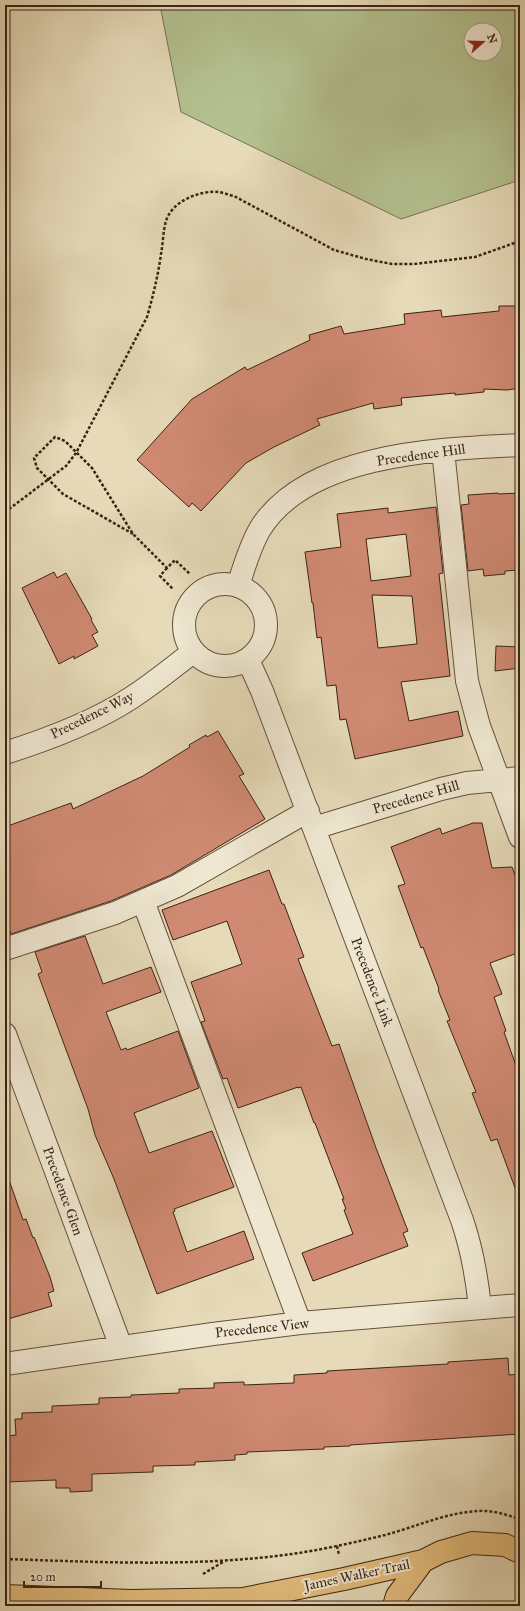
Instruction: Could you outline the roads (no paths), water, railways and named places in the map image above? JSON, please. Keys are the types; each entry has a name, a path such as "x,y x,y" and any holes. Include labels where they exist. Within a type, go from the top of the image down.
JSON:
{"main road":[{"path":"394,1606 397,1596 424,1561 441,1552 472,1543 504,1545 520,1552"},
{"name":"James Walker Trail","path":"5,1596 130,1601 253,1603 344,1579 424,1561"}],"street":[{"name":"Precedence Hill","path":"238,586 245,563 260,529 285,500 298,490 328,476 367,463 406,454 520,445"},
{"path":"443,450 467,681 479,726 520,837"},
{"path":"225,583 238,586 250,592 259,601 265,613 266,626 264,639 258,651 248,660 238,665 225,667 213,665 202,660 193,652 186,641 183,627 185,614 190,602 200,592 211,586 225,583"},
{"name":"Precedence Way","path":"5,753 75,726 119,705 149,686 193,652"},
{"name":"Precedence Link","path":"248,660 262,691 311,819 462,1220 475,1266 480,1308"},
{"name":"Precedence Hill","path":"5,949 115,912 177,886 311,819 468,783 520,778"},
{"path":"143,900 300,1323"},
{"name":"Precedence Glen","path":"5,1034 121,1347"},
{"name":"Precedence View","path":"5,1364 300,1323 520,1305"}]}
